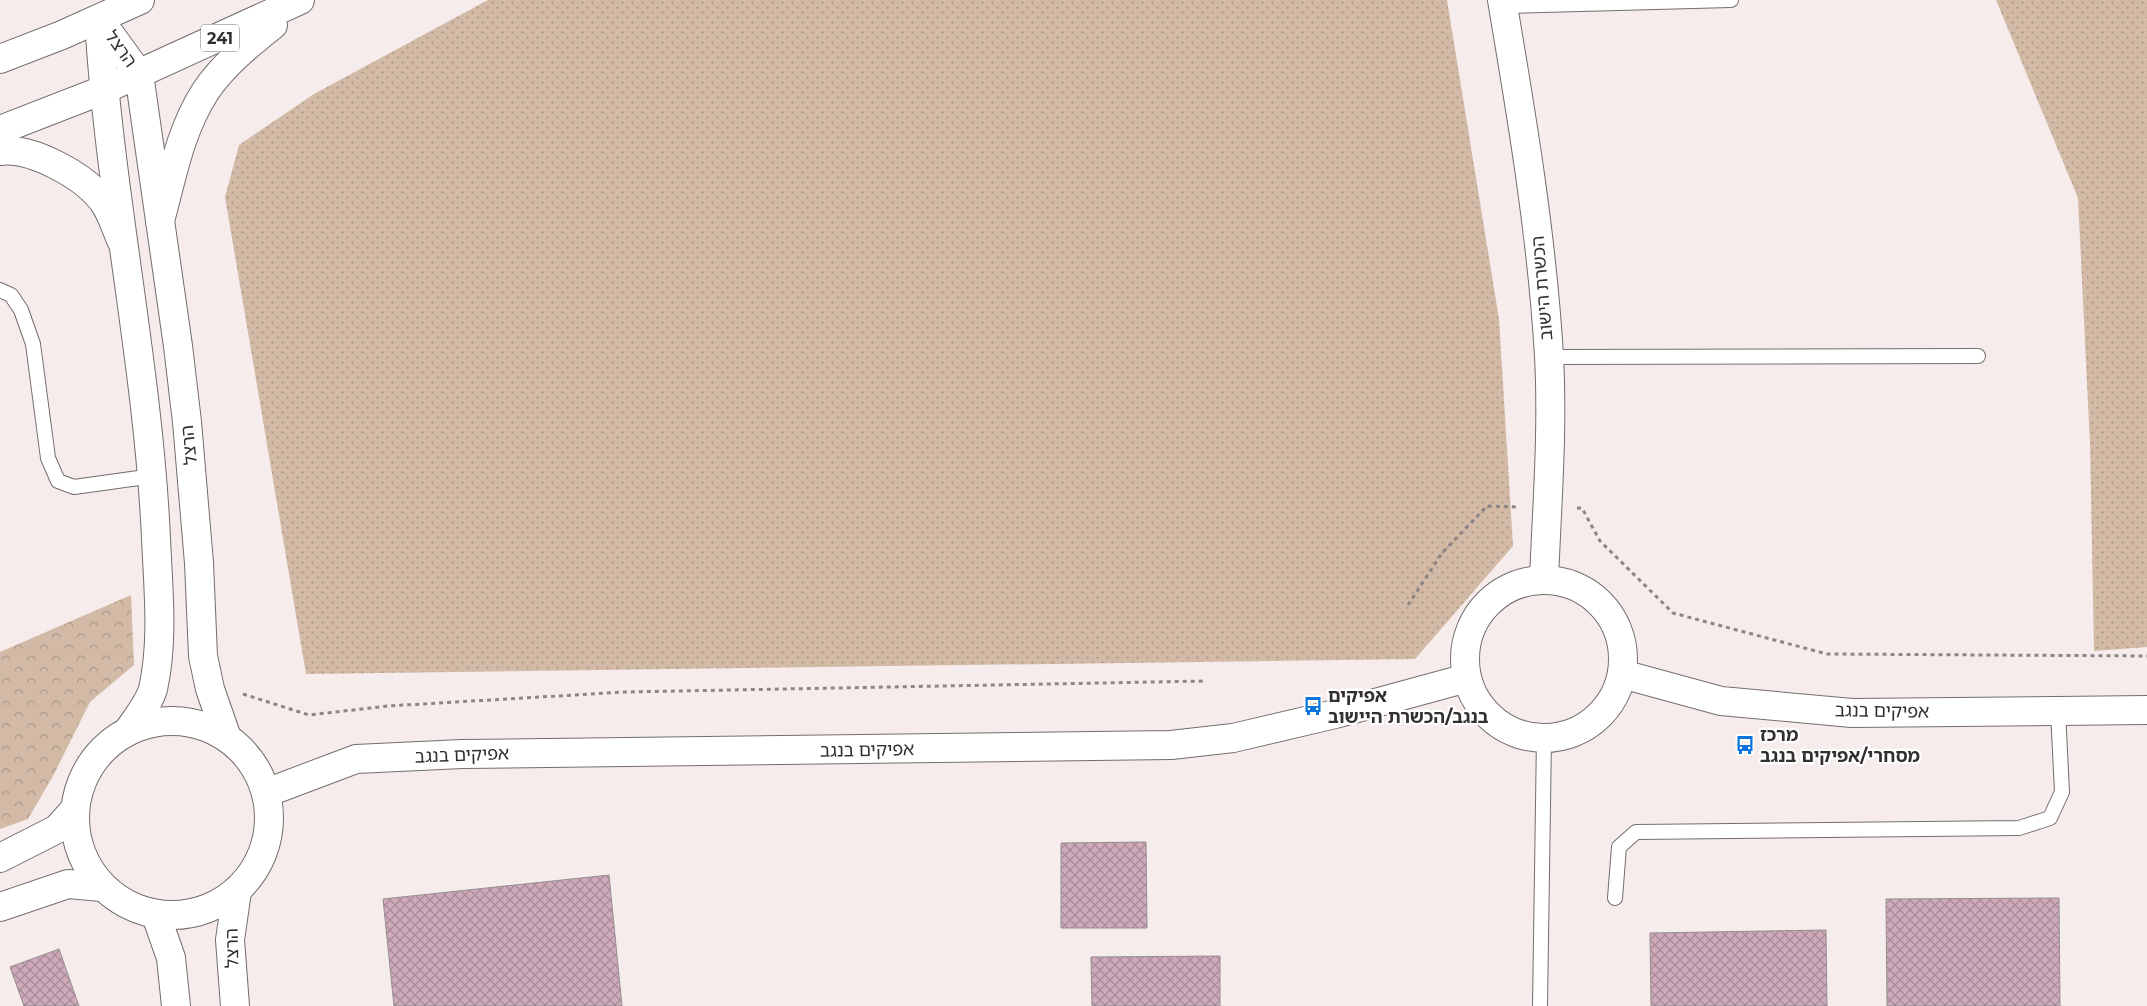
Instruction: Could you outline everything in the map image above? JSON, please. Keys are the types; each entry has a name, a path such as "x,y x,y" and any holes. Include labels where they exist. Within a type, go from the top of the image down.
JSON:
{"main road":[{"path":"0,59 140,0"},
{"path":"160,222 184,134 206,91 243,49 302,0"},
{"name":"241","path":"0,130 103,90 302,0"},
{"name":"הכשרת הישוב","path":"1502,3 1520,100 1536,218 1549,357 1550,451 1544,579"},
{"name":"הרצל","path":"98,18 139,74 178,346 192,473 203,656 210,689 227,738"},
{"name":"הרצל","path":"98,18 103,90 153,476 160,630 158,666 152,692 128,731"},
{"path":"0,151 8,150 42,158 77,178 102,200 122,242"},
{"path":"1544,579 1574,585 1600,603 1610,615 1622,644 1622,674 1610,702 1600,714 1574,732 1544,737 1528,736 1500,724 1476,700 1467,678 1464,658 1466,642 1478,614 1500,592 1514,585 1544,579"},
{"name":"אפיקים בנגב","path":"1622,674 1721,700 1852,713 2147,710"},
{"name":"אפיקים בנגב","path":"266,793 356,759 462,754 1171,745 1233,738 1335,714 1467,678"},
{"path":"178,721 204,726 227,738 249,759 258,772 266,793 270,820 266,846 255,871 237,891 213,907 204,910 185,915 156,915 127,905 102,887 85,864 76,838 74,810 82,778 101,751 128,731 153,723 178,721"},
{"path":"0,858 57,829 74,810"},
{"path":"0,907 68,884 102,887"},
{"name":"הרצל","path":"235,1006 230,940 237,891"},
{"path":"156,915 171,958 176,1006"}],"lane":[{"path":"1502,3 1731,0"},
{"path":"0,290 11,295 21,310 33,344 48,458 58,481 74,487 153,476"},
{"path":"1549,357 1978,356"},
{"path":"1615,898 1619,847 1636,832 2020,828 2050,818 2062,792 2058,711"},
{"path":"1540,1006 1544,737"}],"path":[{"path":"1408,605 1442,552 1487,506 1582,508 1600,541 1673,613 1827,654 2147,656"},
{"path":"238,692 309,715 388,706 625,692 1206,681"}],"green space":[{"path":"488,0 1447,0 1499,319 1513,546 1415,659 306,674 225,197 239,145 314,94"},
{"path":"1996,0 2147,0 2147,647 2094,651 2090,444 2078,198"},
{"path":"131,595 134,665 90,702 53,776 28,819 0,829 0,652"}],"building":[{"path":"1146,842 1147,928 1061,928 1061,843"},
{"path":"609,875 622,1006 394,1006 383,899"},
{"path":"2059,898 2060,1006 1887,1006 1886,899"},
{"path":"1826,930 1827,1006 1651,1006 1650,933"},
{"path":"59,949 79,1006 24,1006 10,967"},
{"path":"1220,956 1220,1006 1092,1006 1091,957"}],"place":[{"name":"אפיקים בנגב/הכשרת היישוב","path":"1313,706"},
{"name":"מרכז מסחרי/אפיקים בנגב","path":"1745,745"}]}
